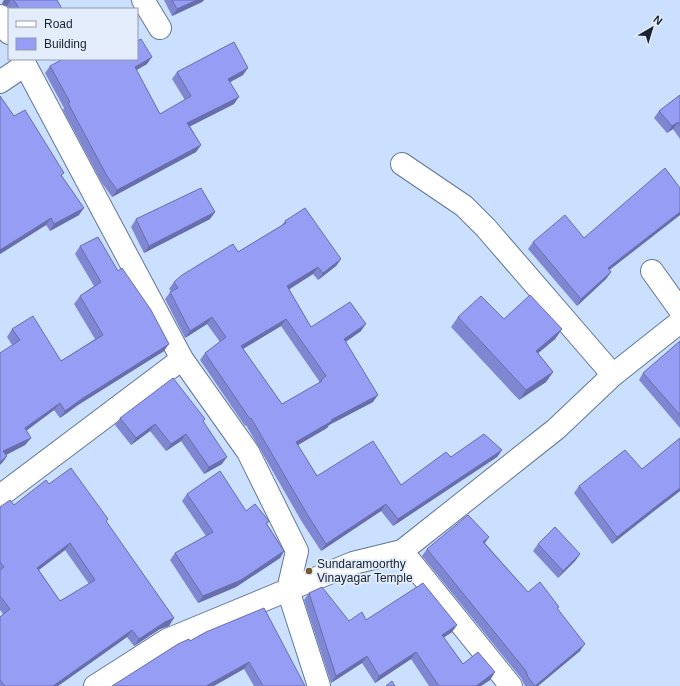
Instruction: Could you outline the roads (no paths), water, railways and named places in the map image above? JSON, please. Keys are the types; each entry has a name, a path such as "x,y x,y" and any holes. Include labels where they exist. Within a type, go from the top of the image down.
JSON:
{"street":[{"path":"143,0 160,28"},
{"path":"0,16 8,31"},
{"path":"0,82 24,62 182,358 248,452 297,551 288,590 319,686"},
{"path":"402,164 464,206 486,228 613,375"},
{"path":"652,271 680,310"},
{"path":"95,686 167,640 354,563 402,551 556,429 613,375 680,322"},
{"path":"0,496 182,358"},
{"path":"402,551 512,686"}],"place":[{"name":"Sundaramoorthy Vinayagar Temple","path":"309,571"}]}
